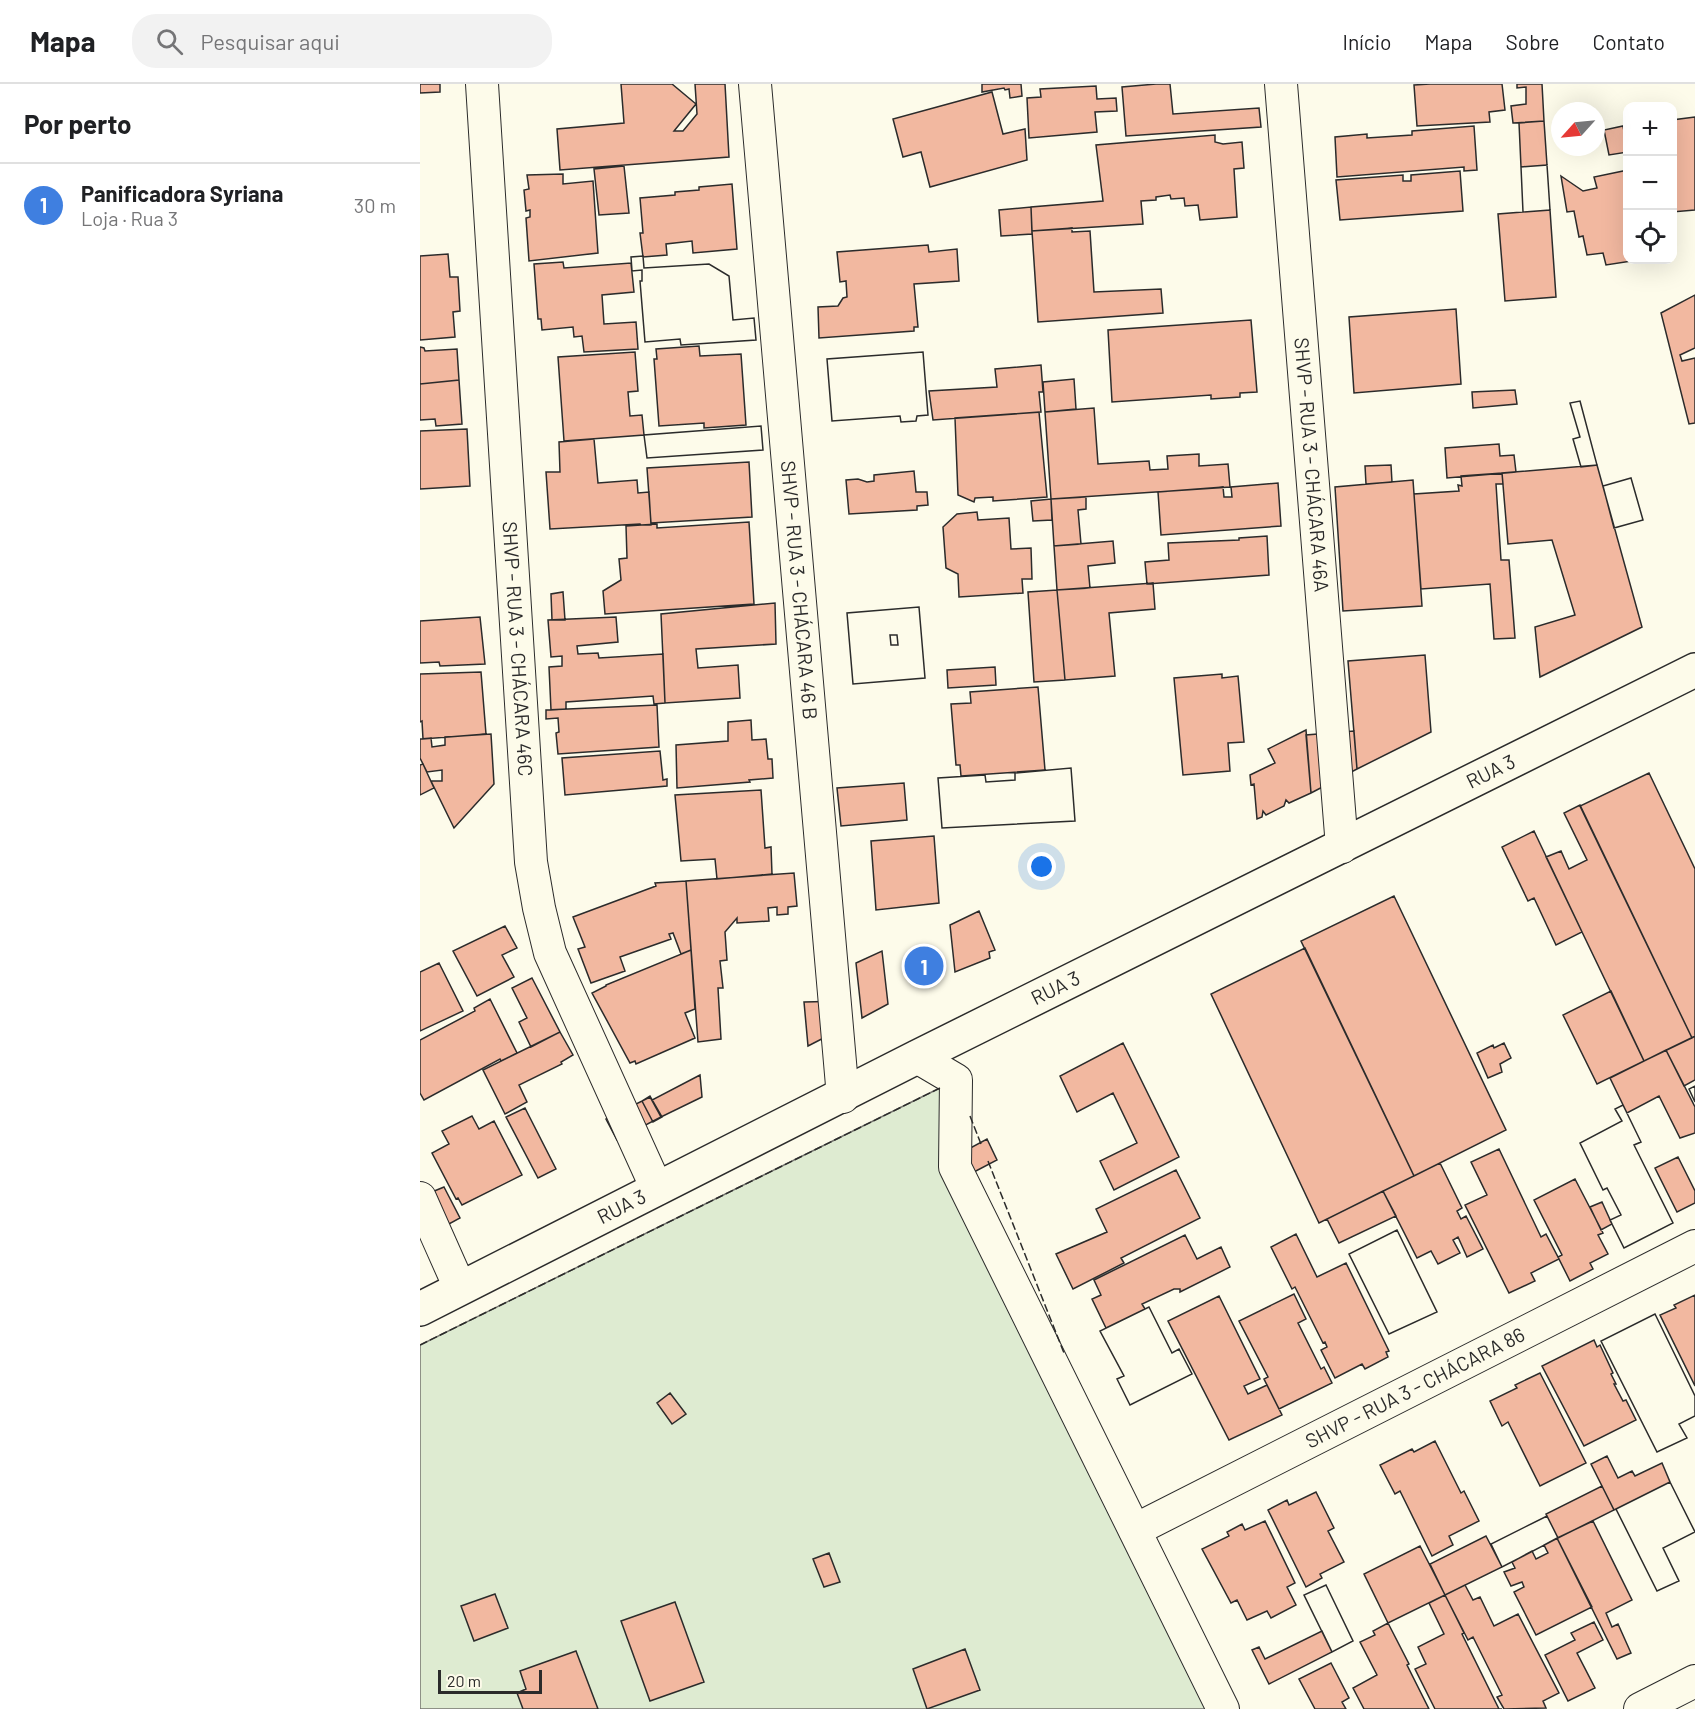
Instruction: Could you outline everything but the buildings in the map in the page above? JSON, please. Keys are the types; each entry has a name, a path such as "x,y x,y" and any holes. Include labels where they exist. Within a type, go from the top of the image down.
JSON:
{"main road":[{"name":"RUA 3","path":"420,1309 917,1057 1695,670"}],"street":[{"name":"SHVP - RUA 3 - CHÁCARA 46C","path":"482,84 531,862 549,953 657,1189"},
{"name":"SHVP - RUA 3 - CHÁCARA 46 B","path":"755,84 843,1096"},
{"name":"SHVP - RUA 3 - CHÁCARA 46A","path":"1281,84 1342,847"},
{"path":"917,1057 956,1080 956,1167 1223,1709"},
{"path":"420,1198 460,1288"},
{"name":"SHVP - RUA 3 - CHÁCARA 86","path":"1135,1530 1695,1246"},
{"path":"1640,1709 1695,1681"}],"green space":[{"path":"956,1080 955,1167 1223,1709 420,1709 420,1345"}],"fence":[{"path":"420,1345 942,1087"},
{"path":"970,1116 981,1144"},
{"path":"988,1161 1064,1353"}],"place":[{"name":"Panificadora Syriana","path":"924,966"}]}
